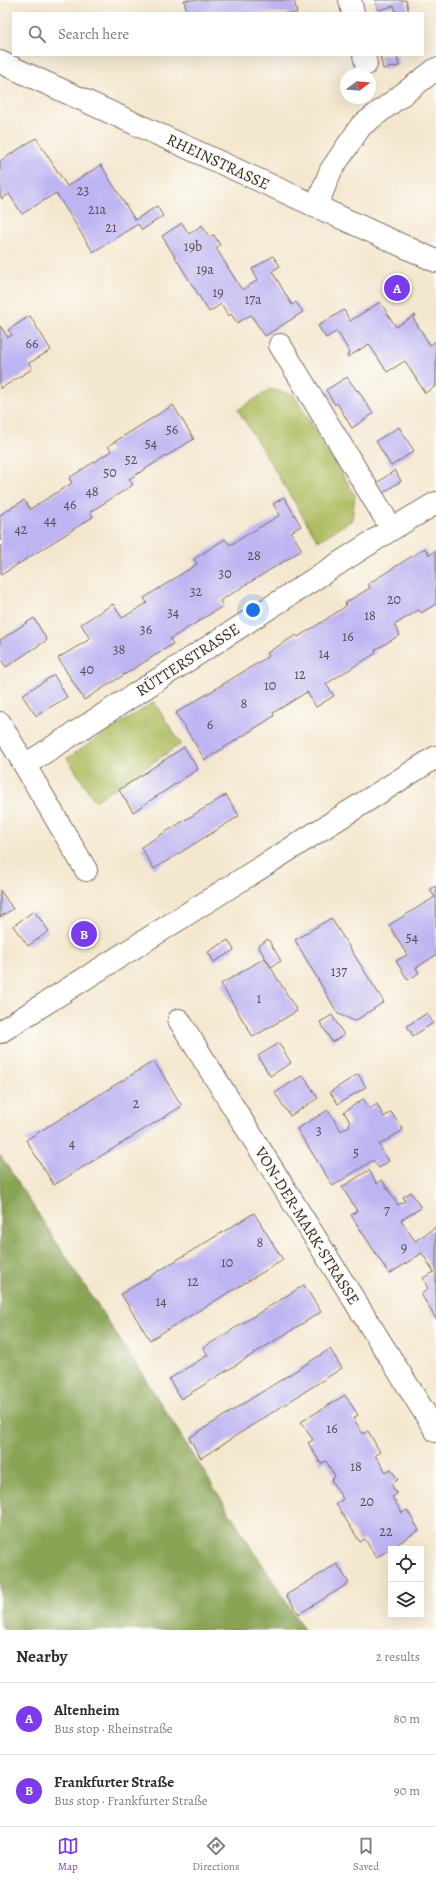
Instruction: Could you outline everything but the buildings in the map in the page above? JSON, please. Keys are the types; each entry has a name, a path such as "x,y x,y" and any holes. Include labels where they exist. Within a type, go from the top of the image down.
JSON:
{"street":[{"path":"350,0 353,12"},
{"name":"RHEINSTRASSE","path":"0,62 436,261"},
{"path":"316,207 331,170 361,126 436,69"},
{"path":"280,345 392,529"},
{"name":"RÜTTERSTRASSE","path":"25,765 392,529 436,503"},
{"path":"0,723 86,870"},
{"path":"0,1032 436,757"},
{"name":"VON-DER-MARK-STRASSE","path":"179,1020 436,1431"}],"green space":[{"path":"270,389 294,395 355,495 352,520 318,541 238,410"},
{"path":"154,702 181,744 95,801 67,758"},
{"path":"0,1155 144,1377 304,1630 3,1630 0,1625"}],"place":[{"name":"Altenheim","path":"397,288"},
{"name":"Frankfurter Straße","path":"84,934"}]}
